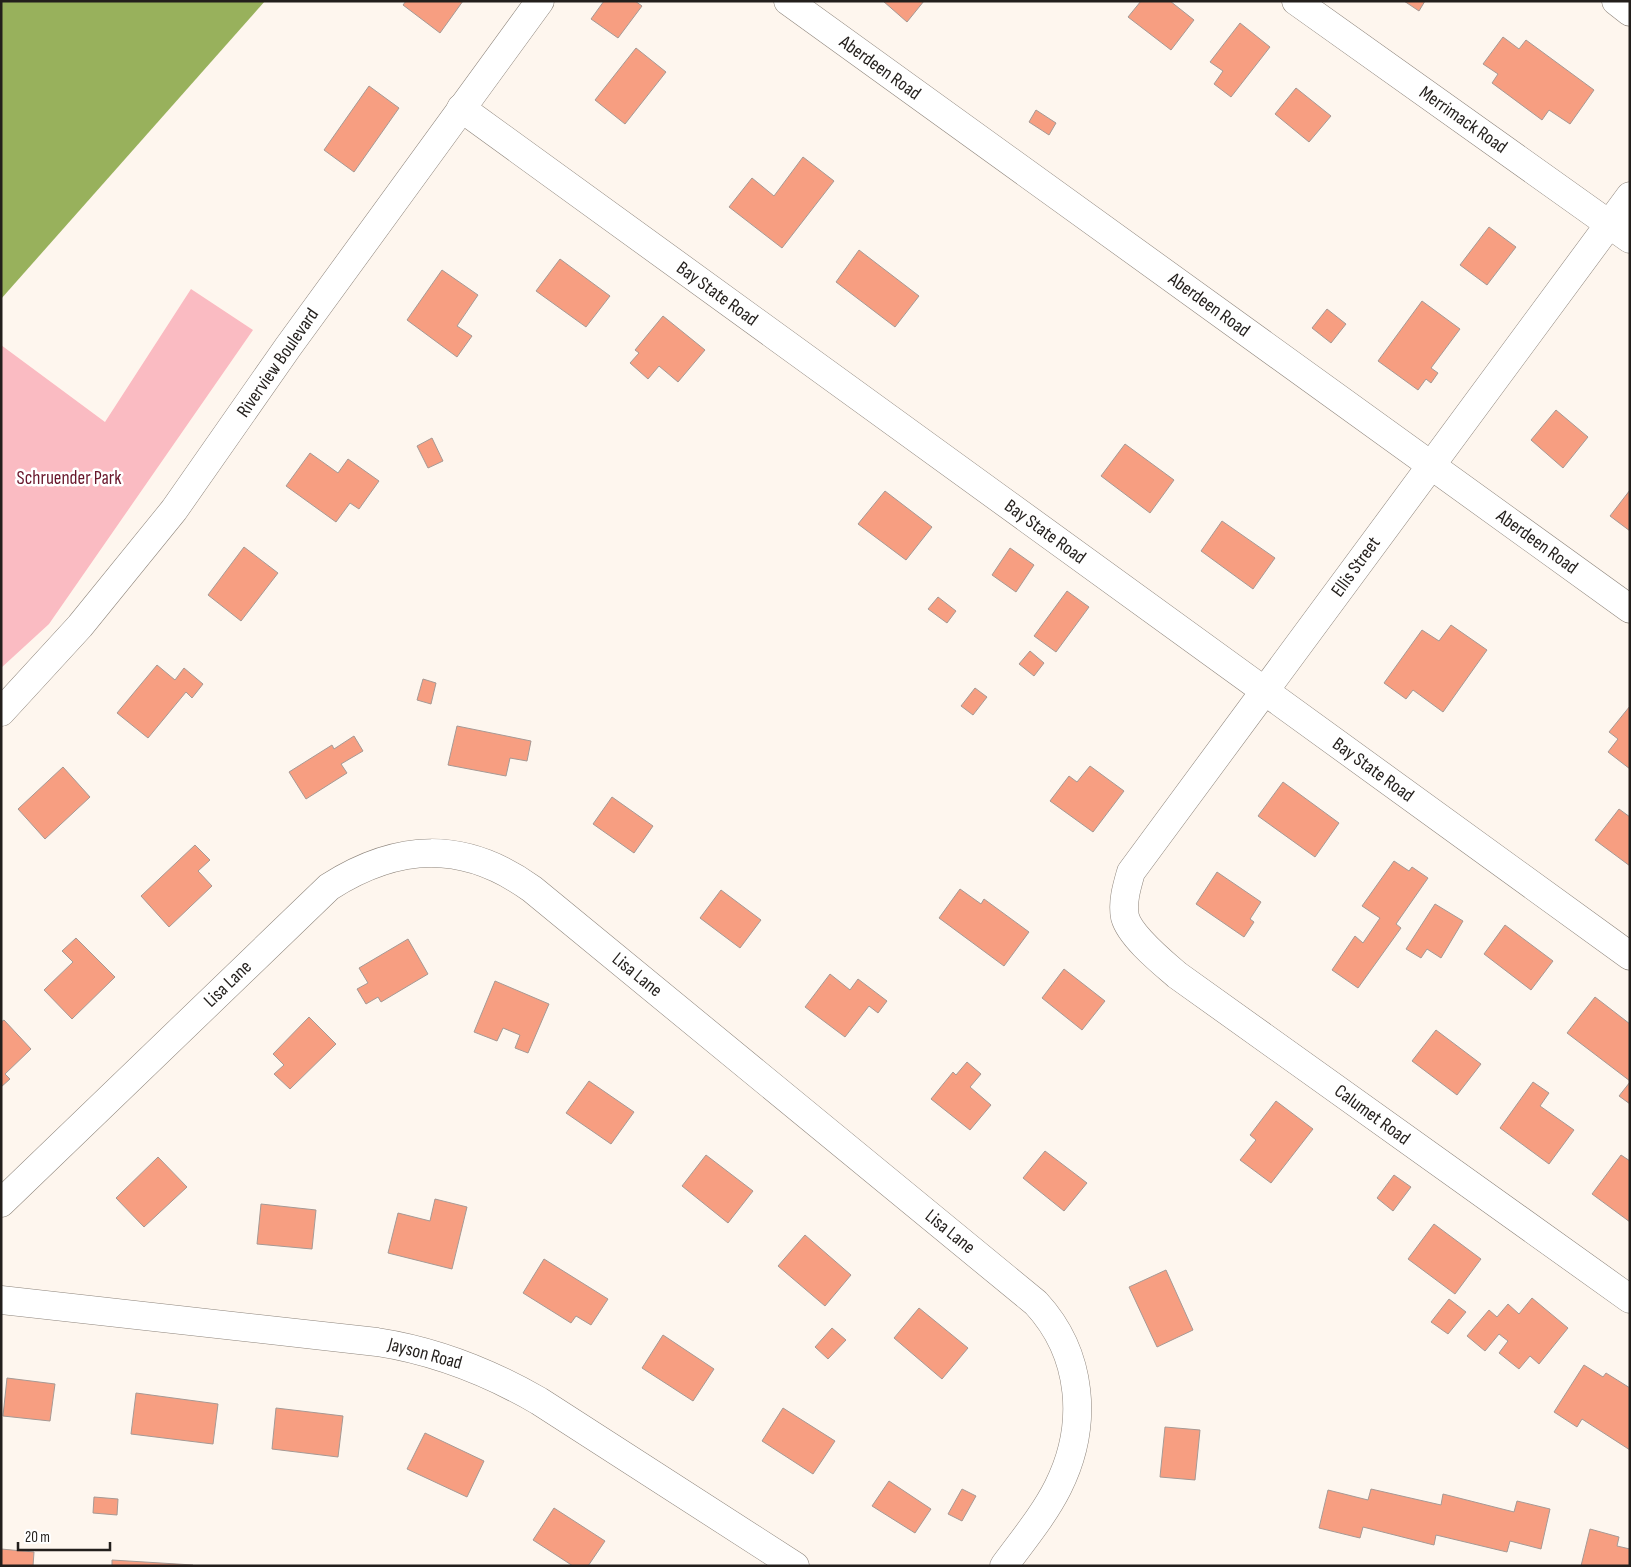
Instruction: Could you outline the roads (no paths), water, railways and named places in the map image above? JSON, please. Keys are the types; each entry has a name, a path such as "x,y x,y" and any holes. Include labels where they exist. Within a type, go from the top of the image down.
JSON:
{"street":[{"name":"Riverview Boulevard","path":"1,712 80,626 174,510 288,347 540,1"},
{"name":"Aberdeen Road","path":"788,1 1630,609"},
{"name":"Merrimack Road","path":"1296,1 1620,231"},
{"path":"1616,1 1630,12"},
{"name":"Bay State Road","path":"461,108 1630,956"},
{"path":"1620,231 1630,196"},
{"name":"Ellis Street","path":"1125,918 1124,897 1131,872 1431,466 1620,231"},
{"name":"Lisa Lane","path":"1,1204 329,887 358,869 405,855 454,854 487,862 532,889 1036,1303 1051,1319 1062,1338 1075,1377 1078,1396 1075,1440 1069,1464 1058,1488 1004,1566"},
{"name":"Calumet Road","path":"1125,918 1142,941 1177,975 1630,1299"},
{"name":"Jayson Road","path":"1,1300 377,1342 426,1351 449,1358 496,1377 539,1401 795,1566"}],"park label":[{"name":"Schruender Park","path":"69,478"}]}
